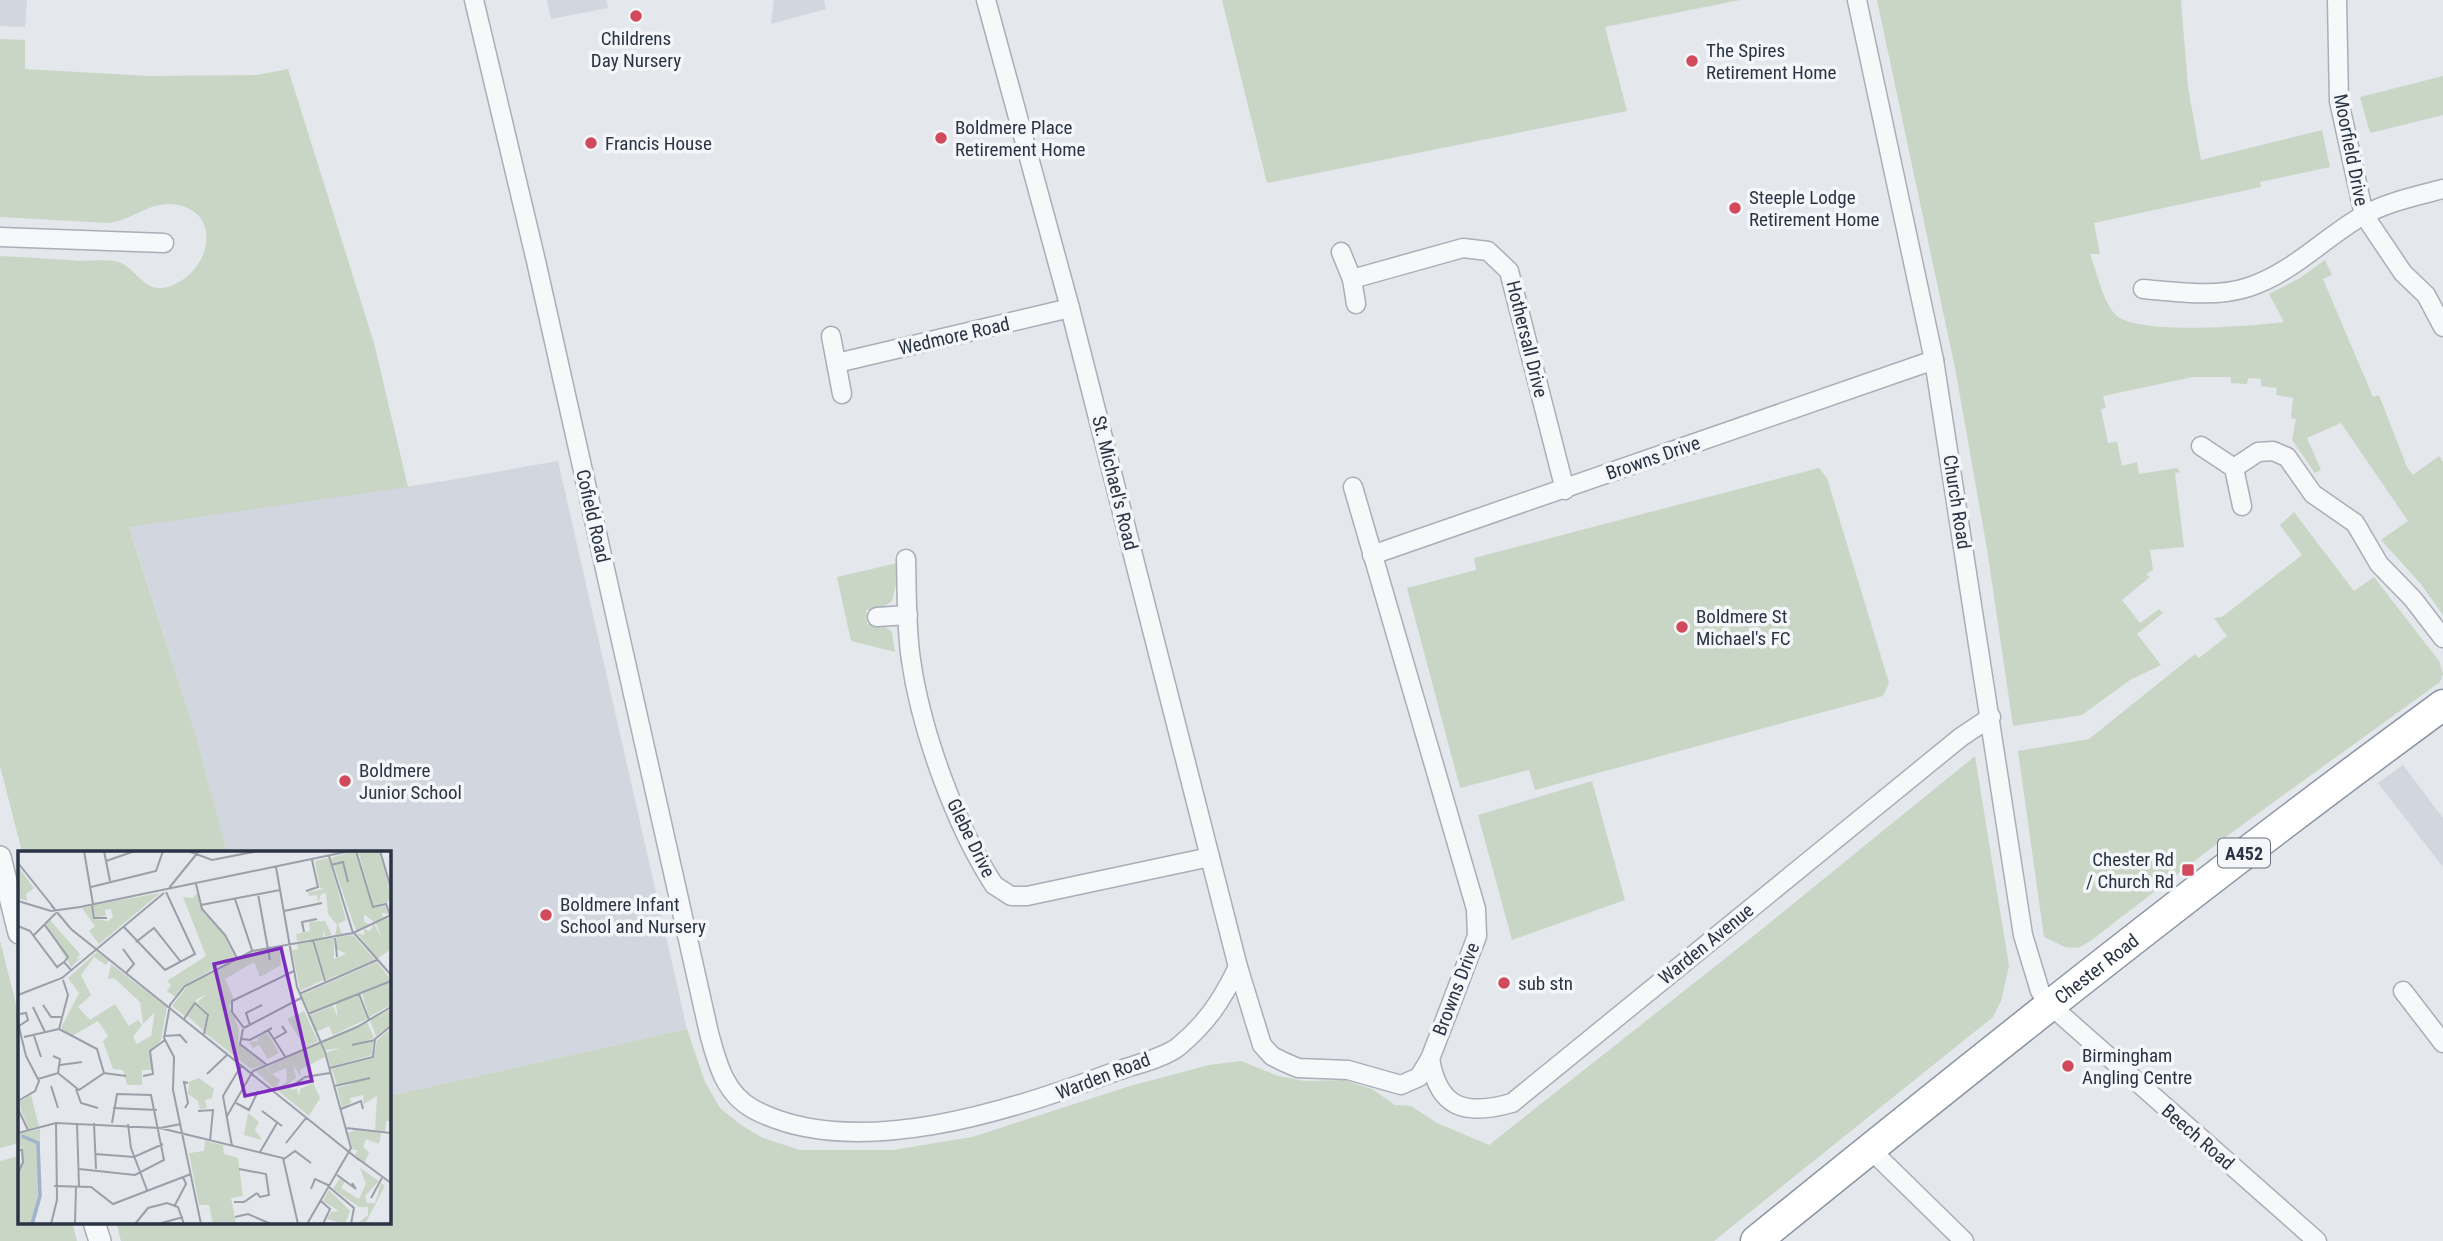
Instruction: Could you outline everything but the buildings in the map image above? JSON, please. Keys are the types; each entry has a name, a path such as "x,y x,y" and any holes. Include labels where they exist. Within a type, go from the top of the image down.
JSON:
{"highway":[{"name":"Chester Road","path":"1756,1241 2049,1004 2443,705"}],"street":[{"name":"Cofield Road","path":"474,0 536,261 709,1033"},
{"name":"St. Michael's Road","path":"986,0 1070,309 1238,967"},
{"name":"Church Road","path":"1857,0 1934,359 2023,935 2039,991 2049,1004"},
{"name":"Moorfield Drive","path":"2337,0 2339,101 2364,215 2403,273 2426,295 2443,327"},
{"name":"Moorfield Drive","path":"2143,289 2194,293 2247,288 2291,267 2364,215 2393,202 2443,189"},
{"path":"0,237 164,243"},
{"name":"Hothersall Drive","path":"1352,279 1463,248 1488,251 1510,271 1565,490"},
{"path":"1341,252 1352,279 1356,304"},
{"name":"Wedmore Road","path":"837,363 1070,309"},
{"path":"831,336 842,394"},
{"name":"Browns Drive","path":"1372,555 1565,490 1934,359"},
{"path":"2201,446 2234,468 2242,506"},
{"path":"2234,468 2258,452 2273,451 2287,457 2313,494 2354,523 2379,564 2413,599 2443,638"},
{"name":"Browns Drive","path":"1353,487 1476,909 1477,936 1430,1059"},
{"name":"Glebe Drive","path":"906,559 908,615 916,693 937,766 993,885 1011,896 1027,896 1210,857"},
{"path":"877,617 908,615"},
{"name":"Warden Avenue","path":"1430,1059 1434,1082 1447,1101 1473,1108 1491,1109 1512,1103 1961,737 1991,717"},
{"path":"0,857 18,929"},
{"name":"Warden Road","path":"709,1033 721,1076 751,1108 784,1122 822,1130 871,1134 919,1128 1054,1095 1176,1048 1217,1009 1238,967"},
{"path":"1238,967 1262,1045 1272,1056 1284,1062 1298,1068 1348,1070 1401,1085 1419,1077 1430,1059"},
{"path":"2403,991 2443,1042"},
{"name":"Beech Road","path":"2049,1004 2317,1241"},
{"path":"1870,1149 1964,1241"},
{"path":"95,1224 100,1241"}],"shaded area":[{"path":"0,0 27,0 25,27 0,26"},
{"path":"547,0 606,0 608,8 551,19"},
{"path":"774,0 824,0 826,9 771,24"},
{"name":"Boldmere Junior School","path":"558,461 687,1029 390,1096 390,851 227,851 196,736 129,526 445,481"},
{"path":"2403,765 2443,818 2443,867 2378,783"}],"green space":[{"path":"1222,0 1740,0 1605,27 1627,111 1267,183"},
{"path":"1877,0 2181,0 2188,87 2201,160 2322,130 2330,167 2260,182 2261,187 2094,223 2100,254 2090,254 2103,294 2115,314 2126,321 2145,325 2195,328 2284,322 2269,294 2300,278 2325,260 2332,275 2323,279 2373,397 2379,395 2407,467 2413,475 2439,456 2443,462 2443,615 2420,583 2381,540 2408,521 2341,423 2307,438 2321,470 2315,473 2292,440 2296,419 2291,418 2293,398 2276,395 2277,388 2261,386 2261,379 2248,378 2247,384 2231,383 2231,377 2193,377 2103,396 2106,408 2101,409 2108,443 2117,442 2122,466 2137,462 2139,474 2177,468 2180,472 2175,473 2184,547 2150,550 2153,570 2146,574 2150,577 2122,600 2140,623 2159,609 2163,613 2137,634 2161,665 2130,680 2082,715 2013,726 1987,549 1955,368"},
{"path":"0,39 25,40 25,69 149,76 257,75 288,69 374,343 408,487 129,527 196,736 227,851 22,851 0,766 0,256 118,262 146,283 160,288 183,279 195,268 203,255 206,241 205,227 199,216 187,208 169,204 109,223 0,217"},
{"path":"2443,76 2443,115 2370,133 2360,97"},
{"name":"Boldmere St Michael's FC","path":"1819,468 1827,478 1889,683 1883,696 1535,790 1529,770 1460,788 1407,588 1476,570 1474,558"},
{"path":"2294,512 2354,591 2374,577 2439,661 2443,674 2440,682 2231,833 2089,942 2078,948 2065,947 2044,937 2018,751 2089,739 2195,654 2199,658 2227,636 2214,618 2222,617 2302,555 2280,525"},
{"path":"910,560 898,577 892,601 881,609 866,610 867,624 884,626 892,632 895,652 851,641 837,577"},
{"path":"1975,756 2009,966 2001,1001 1993,1017 1714,1241 121,1241 117,1224 390,1224 390,1096 687,1029 705,1082 720,1108 763,1138 800,1150 893,1150 972,1137 1130,1086 1209,1065 1241,1061 1278,1076 1305,1081 1344,1080 1372,1089 1395,1105 1411,1106 1437,1123 1489,1145 1756,934"},
{"path":"1592,781 1625,900 1512,940 1478,815"},
{"path":"0,941 18,1012 18,1143 0,1148"},
{"path":"18,1156 18,1224 73,1224 77,1241 0,1241 0,1161"}],"place":[{"name":"Childrens Day Nursery","path":"636,16"},
{"name":"The Spires Retirement Home","path":"1692,61"},
{"name":"Boldmere Place Retirement Home","path":"941,138"},
{"name":"Francis House","path":"591,143"},
{"name":"Steeple Lodge Retirement Home","path":"1735,208"},
{"name":"Boldmere St Michael's FC","path":"1682,627"},
{"name":"Boldmere Junior School","path":"345,781"},
{"name":"Chester Rd / Church Rd","path":"2188,870"},
{"name":"Boldmere Infant School and Nursery","path":"546,915"},
{"name":"sub stn","path":"1504,983"},
{"name":"Birmingham Angling Centre","path":"2068,1066"}]}
